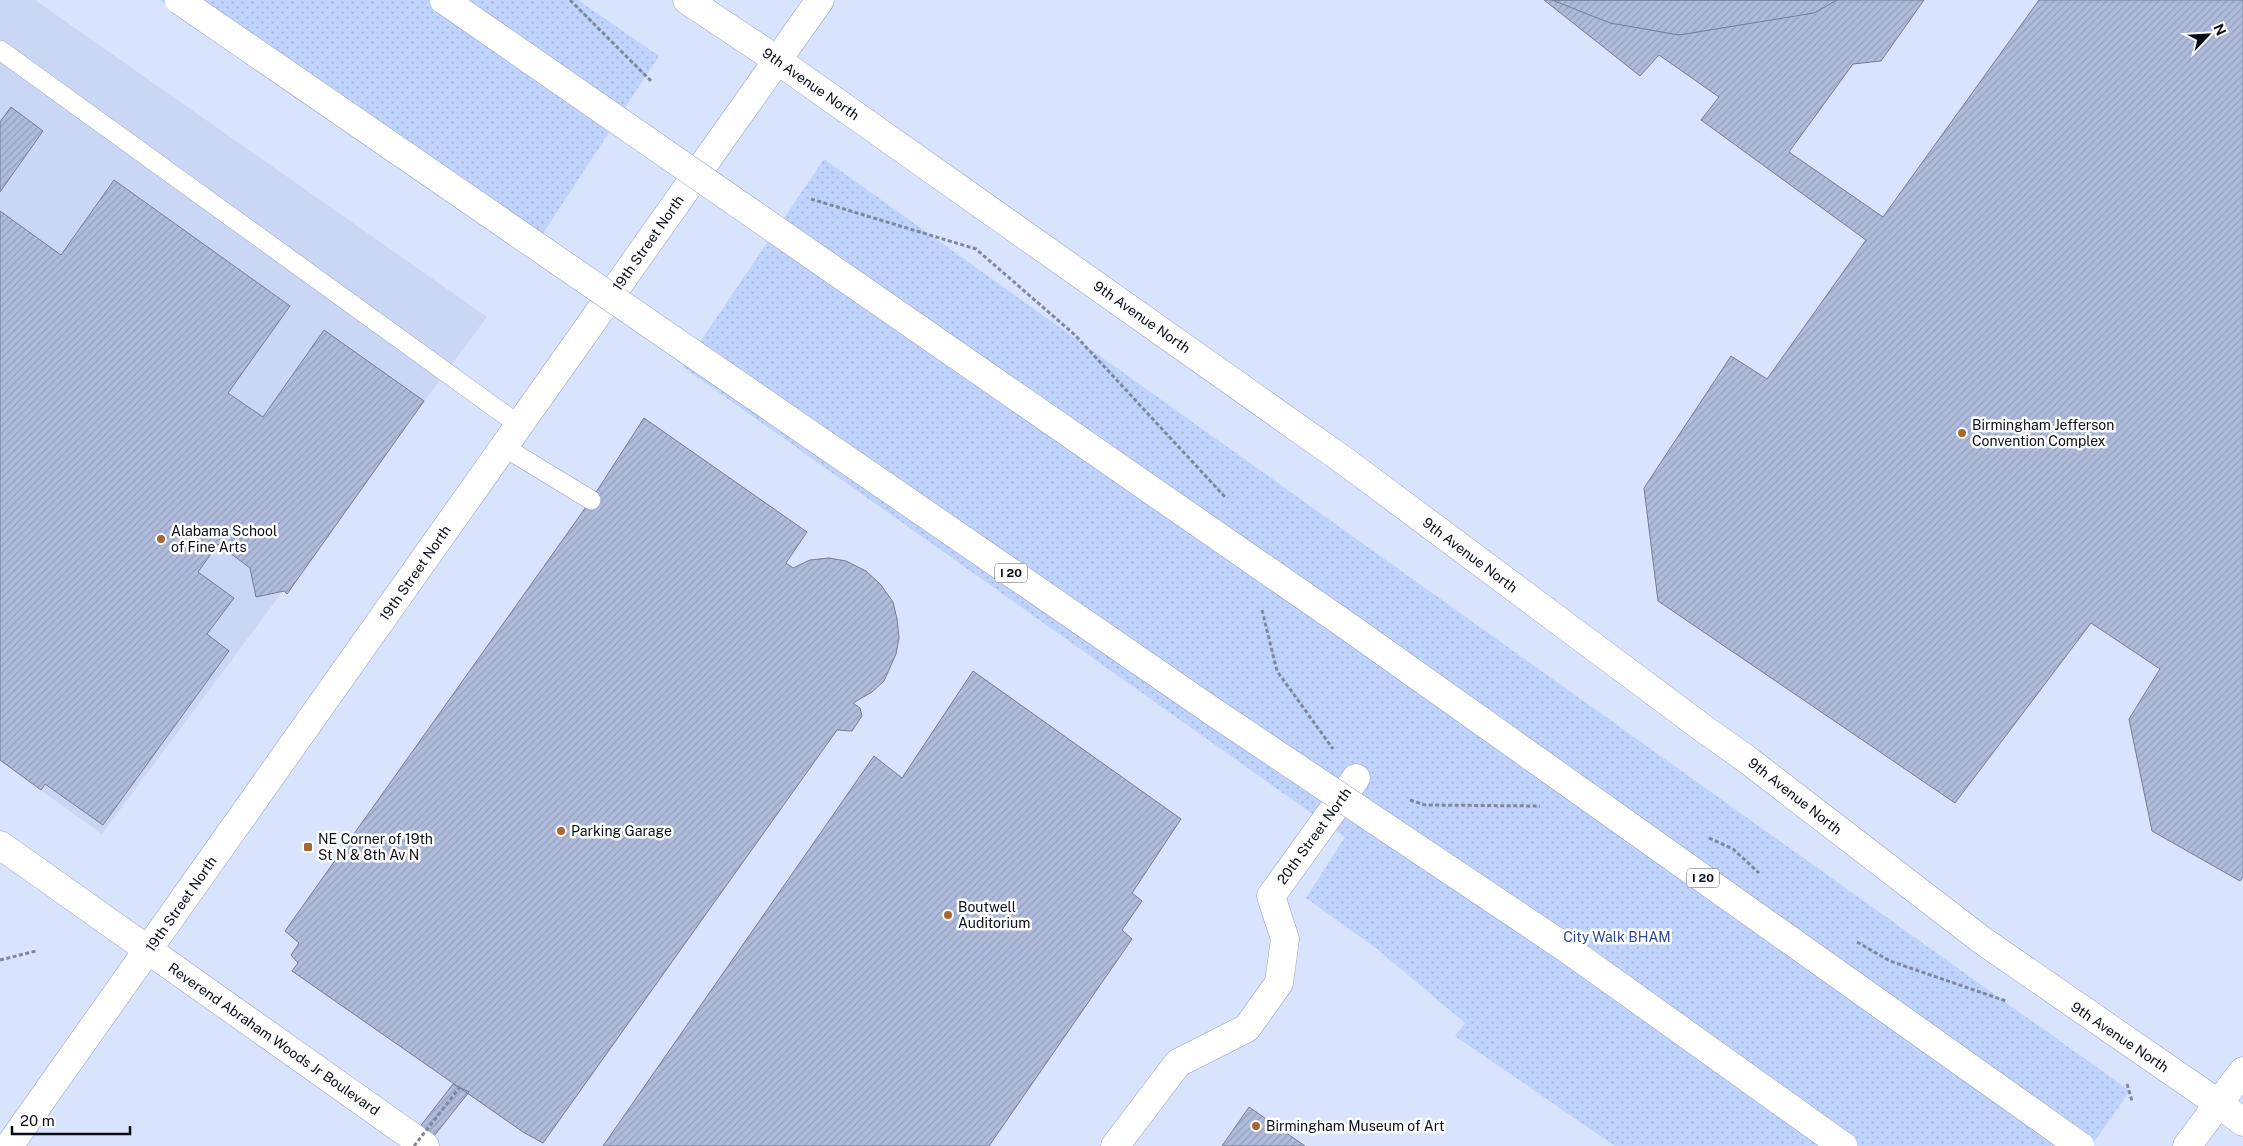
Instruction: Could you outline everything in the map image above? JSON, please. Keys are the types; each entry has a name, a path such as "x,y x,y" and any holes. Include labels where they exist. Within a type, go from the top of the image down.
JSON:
{"main road":[{"name":"I 20","path":"179,0 1199,702 1566,948 1843,1146"},
{"name":"I 20","path":"444,0 1346,624 2080,1146"},
{"name":"9th Avenue North","path":"687,0 777,60 1346,462 1749,761 1983,941 2243,1122"},
{"name":"19th Street North","path":"9,1146 820,0"},
{"name":"20th Street North","path":"1115,1146 1178,1063 1248,1028 1279,983 1285,939 1272,896 1356,778"},
{"name":"Reverend Abraham Woods Jr Boulevard","path":"0,844 425,1146"},
{"path":"2187,1146 2243,1071"}],"lane":[{"path":"0,50 512,436 591,500"}],"path":[{"path":"570,0 652,82"},
{"path":"0,960 36,951"},
{"path":"414,1146 460,1087"}],"shaded area":[{"name":"Alabama School of Fine Arts","path":"0,0 35,0 487,317 102,834 0,761"}],"green space":[{"path":"160,0 578,0 659,56 532,250"},
{"name":"City Walk BHAM","path":"824,159 2130,1091 2091,1146 1615,1146 1455,1036 1465,1023 1377,949 1306,898 1345,837 683,367"}],"building":[{"name":"Birmingham Jefferson Convention Complex","path":"1544,0 1924,0 1881,61 1853,64 1789,152 1883,217 2039,0 2243,0 2243,877 2240,881 2152,831 2129,719 2160,669 2091,623 1955,803 1658,601 1644,488 1731,356 1767,379 1866,240 1701,120 1719,97 1659,55 1640,76"},
{"path":"1552,0 1837,0 1814,13 1679,35 1610,23"},
{"path":"11,107 43,131 0,192 0,122"},
{"name":"Alabama School of Fine Arts","path":"114,180 290,306 228,393 263,417 324,330 424,401 287,594 284,591 256,597 250,568 218,544 198,572 234,598 207,634 229,651 103,825 45,784 41,790 0,760 0,211 61,255"},
{"name":"Parking Garage","path":"644,418 807,532 786,563 793,568 810,560 829,558 846,561 866,571 881,585 893,602 899,638 896,654 884,681 872,692 853,703 860,708 862,716 852,731 837,730 543,1143 523,1132 292,971 298,963 291,955 299,943 285,931 591,500"},
{"name":"Boutwell Auditorium","path":"973,671 1181,819 1132,893 1142,901 1122,930 1132,939 989,1146 603,1146 874,756 902,778"},
{"path":"453,1084 469,1092 426,1146 405,1146"},
{"name":"Birmingham Museum of Art","path":"1249,1107 1305,1146 1222,1146"}],"place":[{"name":"Birmingham Jefferson Convention Complex","path":"1962,433"},
{"name":"Alabama School of Fine Arts","path":"161,539"},
{"name":"Parking Garage","path":"561,831"},
{"name":"NE Corner of 19th St N & 8th Av N","path":"308,847"},
{"name":"Boutwell Auditorium","path":"948,915"},
{"name":"Birmingham Museum of Art","path":"1256,1126"}]}
